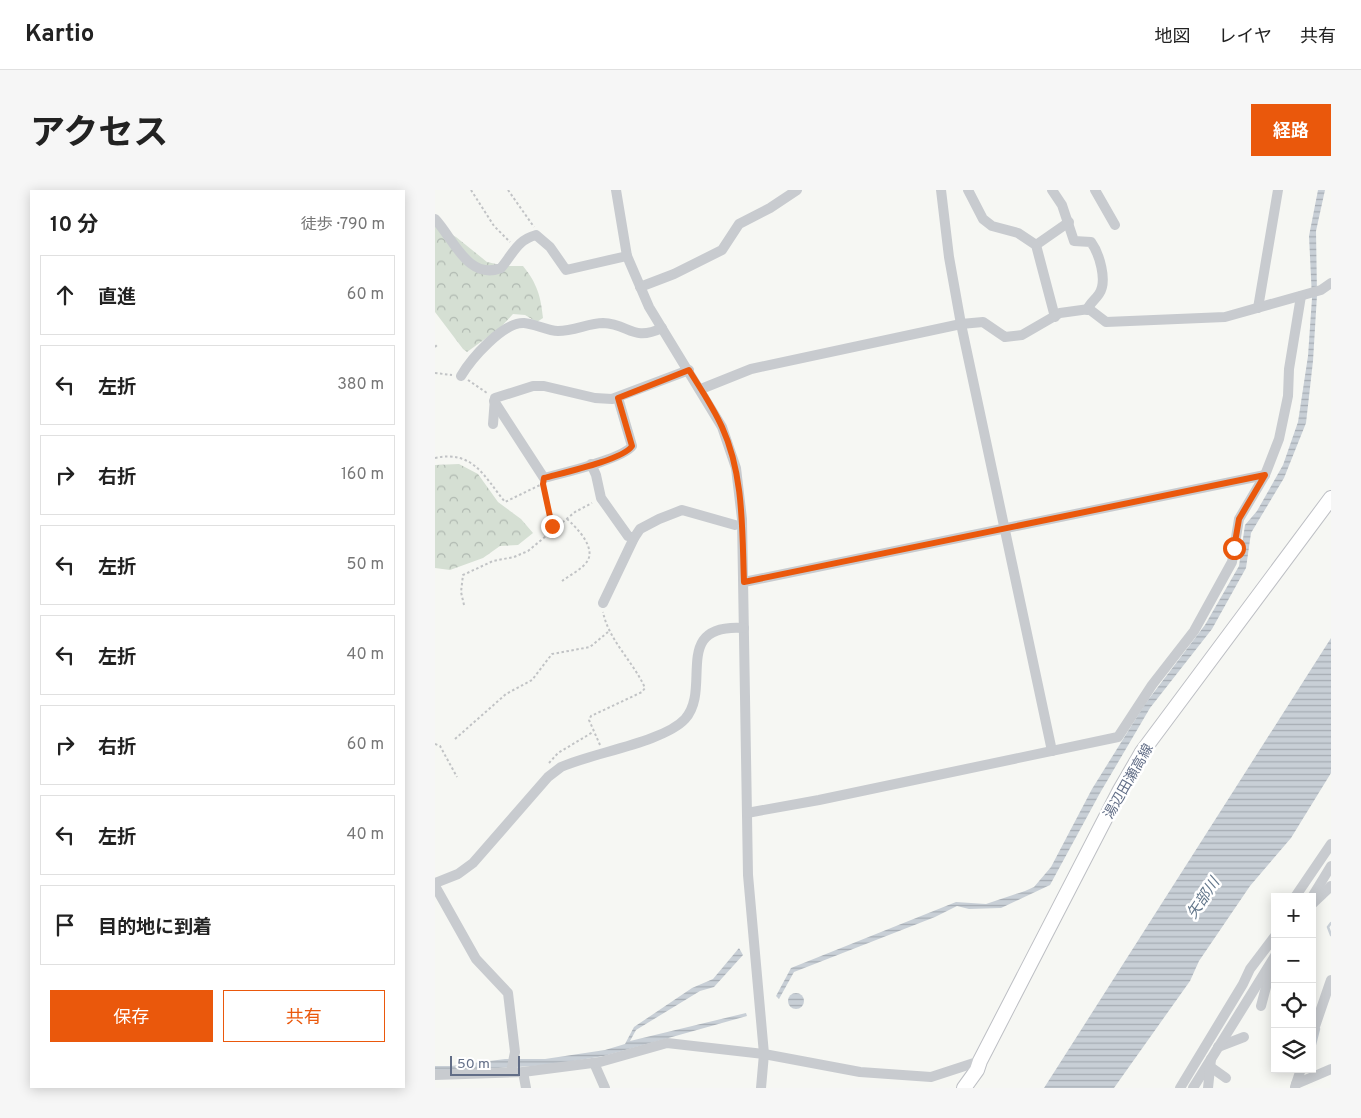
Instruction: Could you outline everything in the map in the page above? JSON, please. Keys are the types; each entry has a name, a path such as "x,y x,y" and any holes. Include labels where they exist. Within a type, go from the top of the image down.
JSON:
{"main road":[{"name":"湯辺田瀬高線","path":"964,1088 977,1070 979,1061 1120,790 1142,752 1331,498"}],"street":[{"path":"616,190 627,256 640,287 649,307 701,389 722,427 736,468 742,519 747,812 752,932 764,1054 761,1088"},
{"path":"640,287 674,274 722,250 739,224 770,208 797,190"},
{"path":"941,190 949,257 961,324 1052,751"},
{"path":"970,190 983,219 992,226 1018,233 1036,245 1055,317"},
{"path":"1053,190 1069,222 1074,241 1091,242 1096,249 1103,283 1099,294 1090,302 1087,310"},
{"path":"1095,190 1115,225"},
{"path":"1258,308 1278,190"},
{"path":"435,219 463,257 487,270 501,268 515,248 525,238 536,235 550,247 566,270 627,256"},
{"path":"1036,245 1069,222"},
{"path":"701,389 751,369 961,324 983,322 1005,337 1022,335 1060,313 1087,310 1106,322 1225,317 1321,290 1331,283"},
{"path":"747,812 819,800 1118,737 1152,685 1194,631 1232,562 1239,519 1265,475 1279,439 1288,396 1289,369 1305,295"},
{"path":"461,376 470,361 484,347 510,328 522,323 555,331 575,330 602,323 638,334 650,334 662,328"},
{"path":"494,400 512,392 544,386 595,398 618,398 689,370"},
{"path":"494,400 544,481 629,451 632,446 618,398"},
{"path":"493,424 494,400"},
{"path":"591,464 601,498 627,536 634,538"},
{"path":"744,582 1265,475"},
{"path":"603,603 640,529 682,510 735,525"},
{"path":"511,1072 515,1052 508,993 476,959 435,884 458,874 473,863 548,777 575,761 662,734 679,725 687,717 692,706 699,652 705,637 715,630 727,627 744,628"},
{"path":"1298,893 1331,844"},
{"path":"1316,895 1331,866"},
{"path":"1316,898 1331,886"},
{"path":"1179,1088 1243,984 1250,969 1261,958 1274,938"},
{"path":"1261,1006 1271,972"},
{"path":"1208,1088 1212,1063 1218,1047 1271,972"},
{"path":"1314,1028 1331,980"},
{"path":"1218,1047 1244,1037"},
{"path":"435,1075 523,1072 594,1063 667,1043 764,1054 860,1072 931,1077 979,1061"},
{"path":"594,1063 605,1088"},
{"path":"1212,1063 1226,1078"},
{"path":"1193,1088 1212,1063"},
{"path":"1296,1086 1331,1069"},
{"path":"523,1072 527,1088"},
{"path":"1296,1086 1300,1073"}],"path":[{"path":"471,190 494,226 515,248"},
{"path":"508,190 534,227 536,235"},
{"path":"435,347 438,344"},
{"path":"435,458 445,456 466,459 477,466 505,502 544,481 552,526"},
{"path":"464,605 461,592 463,576 493,561 515,557 529,551 567,518 601,498"},
{"path":"562,581 583,565 588,559 589,553 579,531 567,518"},
{"path":"603,603 603,612 608,632 640,676 645,688 642,692 591,716 589,720 603,753"},
{"path":"455,739 506,694 532,680 552,654 590,647 608,632"},
{"path":"548,777 548,766 551,758 593,732"},
{"path":"435,744 440,746 457,777"}],"green space":[{"path":"435,225 456,237 487,262 505,266 523,266 532,278 537,290 543,318 537,322 525,315 513,314 500,328 467,352 463,349 435,312"},
{"path":"459,464 478,474 498,502 521,519 533,533 518,545 500,546 483,558 450,570 435,568 435,465"}],"water":[{"path":"1318,190 1325,190 1316,231 1317,295 1313,361 1306,423 1284,478 1251,533 1246,568 1212,629 1150,708 1100,793 1050,885 1001,908 969,909 957,906 935,917 794,972 779,999 776,996 791,968 956,902 986,904 1025,891 1034,887 1051,867 1092,789 1145,704 1205,625 1239,566 1245,525 1257,511 1283,465 1298,422 1308,356 1312,298 1309,236"},
{"name":"矢部川","path":"1331,638 1331,773 1291,838 1250,886 1199,961 1190,981 1114,1088 1044,1088"},
{"path":"739,948 743,955 714,987 700,991 636,1030 630,1041 746,1013 747,1016 604,1056 549,1065 450,1071 435,1070 435,1066 451,1066 505,1059 545,1059 605,1050 625,1044 634,1027 692,988 713,979"},
{"path":"793,993 799,993 804,998 802,1007 793,1009 788,1004 788,998"}],"waterway":[{"path":"1331,923 1328,927 1331,935"},
{"path":"1316,1041 1319,1029"}],"route":[{"path":"552,526 543,484 544,478 629,451 632,446 618,398 689,370 722,427 736,468 742,519 744,582 1265,475 1239,519 1234,548"}]}
